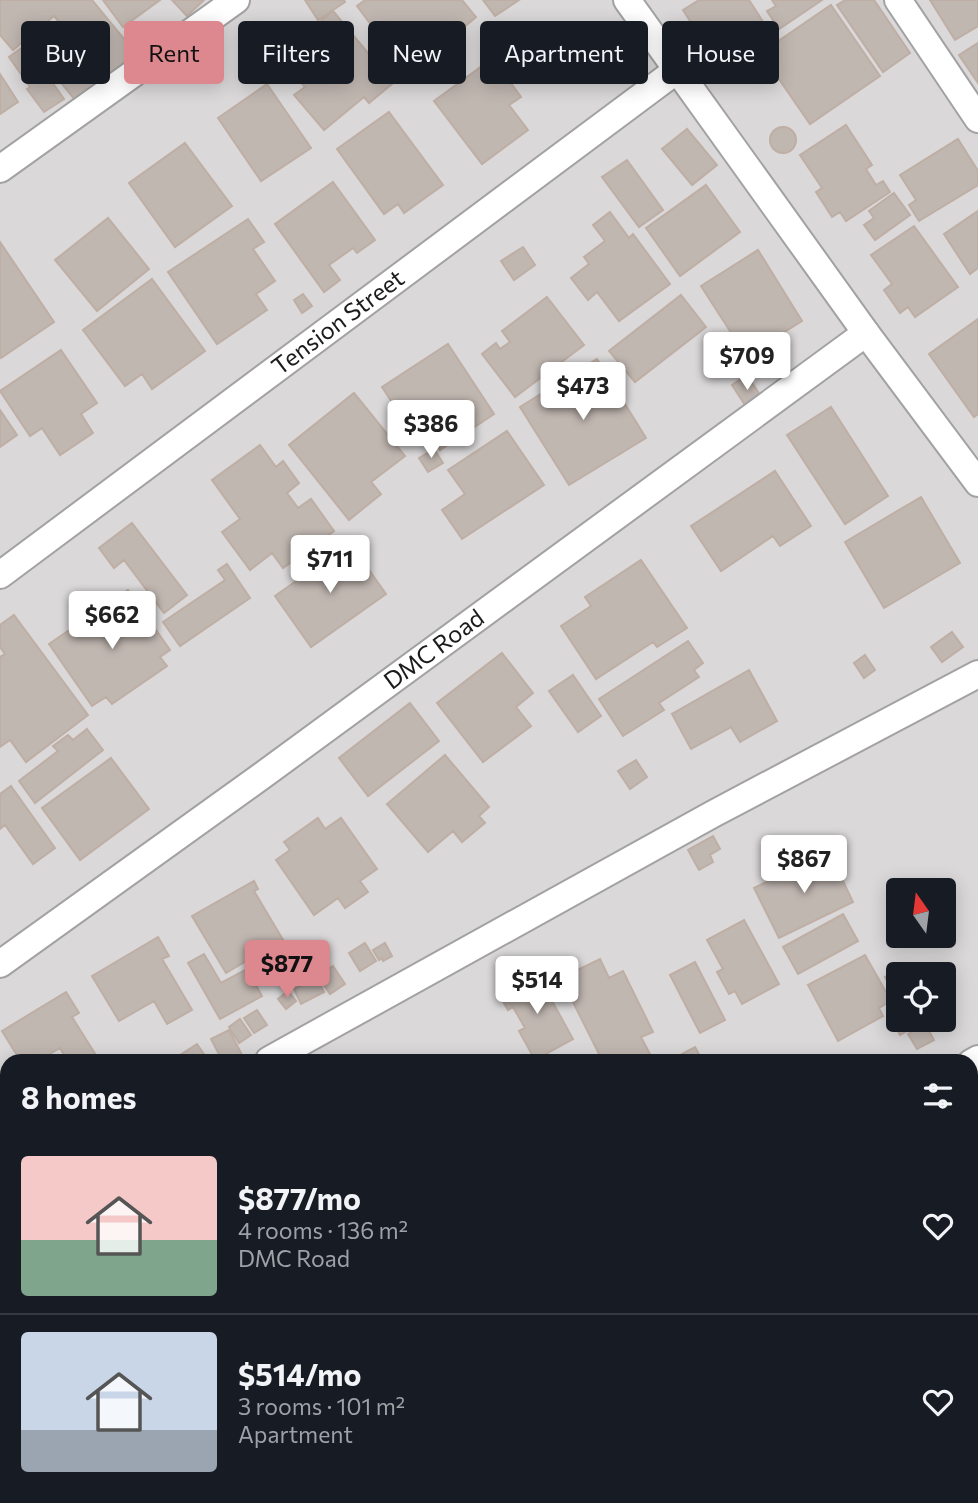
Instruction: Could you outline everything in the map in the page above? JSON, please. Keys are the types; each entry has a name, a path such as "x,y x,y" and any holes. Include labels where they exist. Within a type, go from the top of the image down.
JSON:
{"street":[{"path":"0,169 236,0"},
{"path":"628,0 662,49"},
{"path":"898,0 978,119"},
{"name":"Tension Street","path":"0,575 662,81"},
{"path":"687,84 978,482"},
{"name":"DMC Road","path":"0,964 274,767 866,332"},
{"path":"279,1054 713,814 978,674"}],"shaded area":[{"path":"0,0 978,0 978,1054 0,1054"}],"building":[{"path":"0,0 92,0 109,21 58,21 54,16 48,21 21,21 21,43 13,50 0,35"},
{"path":"103,0 160,0 131,21 124,21 123,27"},
{"path":"172,0 204,0 187,16"},
{"path":"305,0 344,0 345,2 318,20"},
{"path":"365,0 462,0 476,17 466,25 466,21 368,21 357,6"},
{"path":"483,0 519,0 495,16"},
{"path":"699,0 749,0 762,21 690,21 683,10"},
{"path":"772,0 822,0 779,29 779,21 774,21 767,11 776,6"},
{"path":"845,0 874,0 910,53 883,72 837,5"},
{"path":"930,0 978,0 978,26 955,40"},
{"path":"831,5 880,76 810,124 779,79 779,41"},
{"path":"333,11 341,21 321,21"},
{"path":"110,22 124,39 124,69 110,81"},
{"path":"354,36 368,53 368,84 392,84 369,103 364,97 324,130 294,95 305,87 302,84 354,84"},
{"path":"978,43 978,83 959,55"},
{"path":"21,48 21,74 9,57"},
{"path":"480,67 480,84 512,84 521,97 509,105 528,130 482,164 434,101 457,84 466,84 466,78"},
{"path":"0,74 18,102 0,114"},
{"path":"28,84 53,84 64,99 44,112 27,89 30,87"},
{"path":"62,84 106,84 80,106"},
{"path":"267,84 311,148 261,181 218,118"},
{"path":"389,112 443,185 404,213 398,204 384,214 337,149"},
{"path":"846,125 872,165 866,169 876,185 883,181 890,192 846,221 840,212 832,217 816,192 822,188 800,155"},
{"path":"783,127 792,131 796,140 792,149 783,153 774,149 770,140 774,131"},
{"path":"687,129 717,165 692,185 662,149"},
{"path":"958,139 978,171 978,185 919,221 909,205 916,200 900,175"},
{"path":"185,143 232,206 175,247 129,183"},
{"path":"627,160 663,210 639,227 602,177"},
{"path":"333,182 375,240 357,253 353,248 329,265 340,280 324,292 275,224"},
{"path":"706,185 740,232 680,276 646,228"},
{"path":"894,193 910,215 875,240 864,225 874,218 869,211"},
{"path":"978,211 978,268 970,274 944,234"},
{"path":"610,212 629,238 633,234 670,284 619,321 597,292 588,300 571,278 589,264 584,257 605,241 593,225"},
{"path":"108,218 149,269 97,311 55,260"},
{"path":"248,219 264,242 253,249 275,281 256,294 267,310 217,344 168,272"},
{"path":"914,226 958,287 915,317 908,307 900,313 884,290 892,284 871,255"},
{"path":"0,242 54,322 1,358 0,357"},
{"path":"523,247 535,265 514,280 501,261"},
{"path":"758,250 802,321 746,356 701,286"},
{"path":"152,279 205,351 152,389 142,374 125,386 83,330"},
{"path":"303,294 312,306 302,313 294,300"},
{"path":"681,295 706,327 635,382 609,351"},
{"path":"547,297 584,345 515,397 482,354 496,343 500,349 510,342 502,331"},
{"path":"978,319 978,414 974,417 929,354"},
{"path":"448,344 494,414 440,450 421,422 410,430 382,387"},
{"path":"61,350 97,403 81,414 93,433 60,455 42,428 30,436 0,391"},
{"path":"597,359 646,438 569,485 520,407"},
{"path":"747,375 762,398 747,408 732,385"},
{"path":"354,393 405,456 371,482 381,494 349,520 289,445"},
{"path":"831,407 888,496 845,524 787,435"},
{"path":"0,410 17,435 0,447"},
{"path":"507,431 544,485 462,539 442,510 465,494 448,470"},
{"path":"260,445 276,467 283,461 299,483 287,493 298,508 311,499 334,531 283,568 272,553 250,570 222,532 240,519 212,480"},
{"path":"434,449 443,463 428,472 419,458"},
{"path":"775,471 811,526 780,546 773,536 721,571 691,526"},
{"path":"921,497 960,563 884,608 845,542"},
{"path":"132,523 187,595 164,613 124,560 114,568 99,548"},
{"path":"350,543 386,594 311,647 275,596"},
{"path":"641,560 687,628 657,647 653,642 596,679 561,626 591,606 585,597"},
{"path":"227,564 250,598 180,646 163,622 225,580 218,570"},
{"path":"128,590 170,650 160,657 167,666 112,704 106,697 92,706 49,644"},
{"path":"14,615 88,715 26,762 10,740 0,747 0,657 5,654 0,647 0,625"},
{"path":"952,632 963,647 942,662 931,647"},
{"path":"688,641 703,663 694,670 699,677 659,703 664,710 623,736 599,699"},
{"path":"502,653 533,693 516,707 531,726 483,762 437,703"},
{"path":"865,655 875,670 864,678 854,663"},
{"path":"749,670 777,721 740,742 731,727 691,749 672,714"},
{"path":"573,675 601,716 578,732 549,691"},
{"path":"410,703 439,741 368,796 339,758"},
{"path":"87,729 103,750 35,803 19,781 58,751 53,746 68,735 73,740"},
{"path":"445,755 489,807 479,816 485,823 462,842 453,831 428,852 387,804"},
{"path":"111,758 149,809 80,860 42,808"},
{"path":"636,760 647,777 630,789 618,771"},
{"path":"11,786 55,848 33,864 5,825 0,829 0,794"},
{"path":"318,818 325,829 341,818 377,869 360,881 368,892 345,908 338,898 314,915 276,860 290,850 284,842"},
{"path":"713,836 720,849 710,855 713,862 699,870 688,850"},
{"path":"829,852 853,902 779,938 754,888"},
{"path":"254,881 258,889 254,891 289,950 266,963 260,953 226,973 192,916"},
{"path":"843,914 858,941 798,974 783,947"},
{"path":"744,920 779,984 742,1004 735,991 729,994 717,972 723,969 707,940"},
{"path":"158,937 169,956 162,959 192,1010 167,1024 154,1001 119,1021 92,976"},
{"path":"365,943 376,961 360,971 349,953"},
{"path":"385,943 392,956 383,961 382,958 379,960 373,950"},
{"path":"204,954 221,983 247,969 262,996 220,1019 188,963"},
{"path":"865,955 886,992 886,1004 879,1008 883,1016 838,1041 808,985"},
{"path":"600,959 609,978 623,971 653,1032 641,1037 650,1054 599,1054 567,990 571,988 565,976"},
{"path":"695,962 725,1020 700,1033 670,975"},
{"path":"333,966 345,984 330,994 318,976"},
{"path":"536,972 573,1039 546,1054 532,1054 519,1031 525,1028 513,1007 508,1010 500,996 505,993 504,990"},
{"path":"317,978 324,992 301,1004 294,989"},
{"path":"288,991 296,1001 286,1009 278,999"},
{"path":"66,992 79,1013 72,1017 95,1054 64,1054 60,1048 50,1054 16,1054 2,1031"},
{"path":"257,1010 267,1025 254,1033 244,1018"},
{"path":"240,1019 251,1035 239,1043 229,1027"},
{"path":"229,1030 241,1054 219,1054 211,1039"},
{"path":"930,1032 934,1040 917,1049 908,1034"},
{"path":"197,1044 204,1054 182,1054"},
{"path":"695,1047 699,1054 682,1054"}]}
